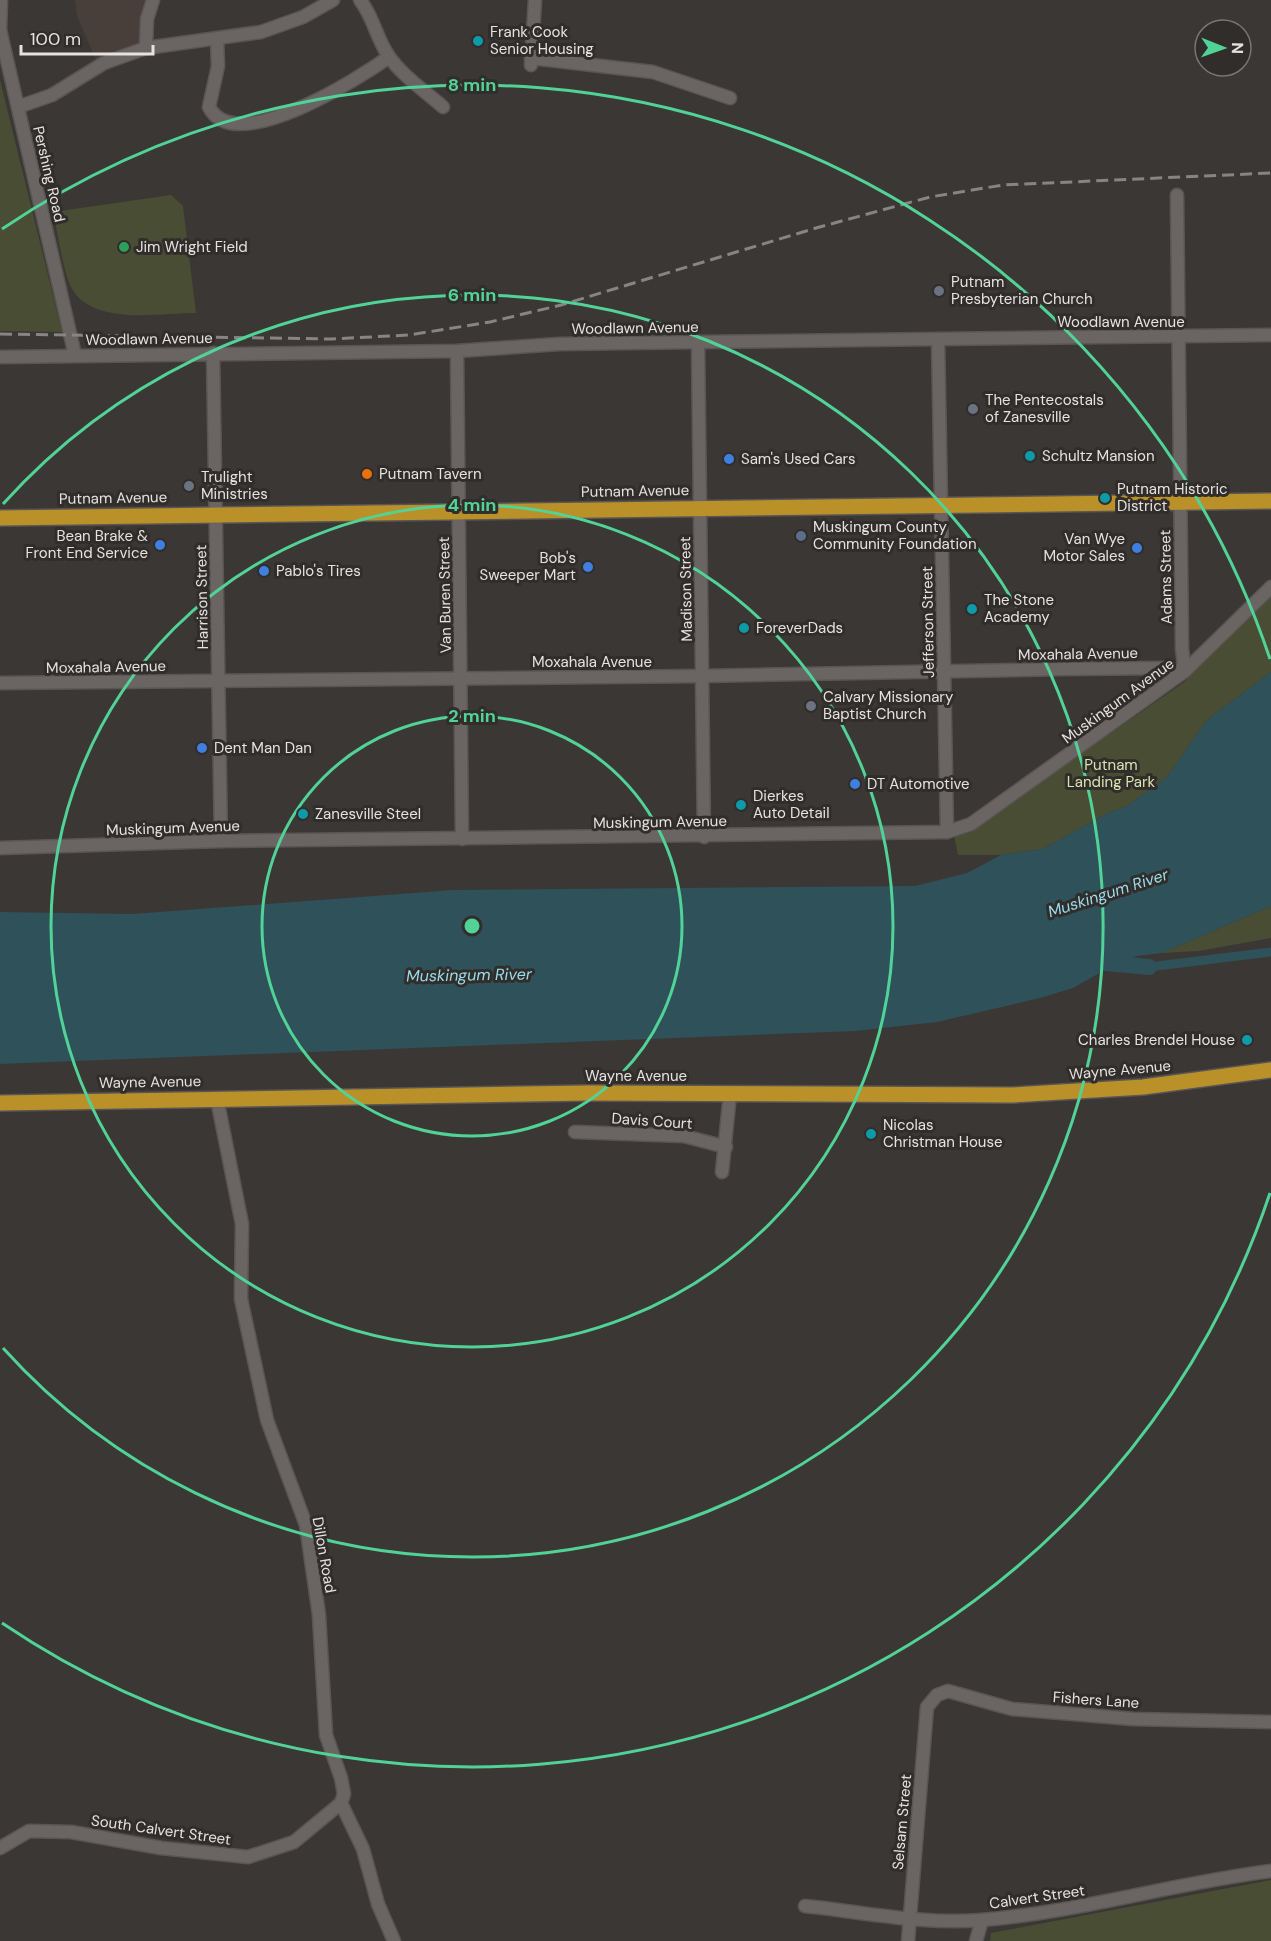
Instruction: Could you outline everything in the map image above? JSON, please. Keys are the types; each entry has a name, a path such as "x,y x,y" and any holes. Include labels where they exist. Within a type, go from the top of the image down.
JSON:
{"main road":[{"name":"Putnam Avenue","path":"0,518 1271,501"},
{"name":"Wayne Avenue","path":"0,1103 588,1093 1013,1095 1122,1089 1271,1070"}],"street":[{"name":"Pershing Road","path":"1,0 0,30 75,355"},
{"path":"146,48 147,19 153,0"},
{"path":"18,107 52,95 104,63 146,48 217,39 282,25 333,0"},
{"path":"360,0 368,5 376,36 388,57 442,107"},
{"path":"535,0 531,62 653,72 730,98"},
{"path":"217,39 218,66 208,107 212,114 223,122 261,120 316,102 360,77 388,57"},
{"name":"Adams Street","path":"1177,195 1182,649 1185,671"},
{"name":"Woodlawn Avenue","path":"0,357 213,352 457,351 559,344 1271,335"},
{"name":"Jefferson Street","path":"938,339 947,832"},
{"name":"Madison Street","path":"698,342 704,837"},
{"name":"Van Buren Street","path":"457,351 462,839"},
{"name":"Harrison Street","path":"213,352 220,841"},
{"name":"Muskingum Avenue","path":"0,848 220,841 704,837 947,832 971,824 1029,785 1185,671 1271,587"},
{"name":"Moxahala Avenue","path":"0,683 702,676 1164,668 1185,671"},
{"path":"722,1172 730,1094"},
{"name":"Dillon Road","path":"217,1099 242,1224 241,1299 267,1420 306,1525 319,1615 326,1736 341,1778 344,1794 341,1803 363,1849 378,1904 394,1941"},
{"name":"Davis Court","path":"575,1132 684,1136 726,1147"},
{"name":"Fishers Lane","path":"927,1707 937,1695 948,1691 1012,1709 1132,1719 1271,1722"},
{"name":"Selsam Street","path":"908,1941 927,1707"},
{"name":"South Calvert Street","path":"0,1848 28,1831 71,1832 161,1848 248,1857 294,1842 341,1803"},
{"name":"Calvert Street","path":"805,1906 909,1918 982,1920 1077,1908 1271,1871"},
{"path":"976,1941 982,1920"}],"shaded area":[{"path":"75,0 149,0 140,43 96,60 77,16"}],"green space":[{"path":"0,80 62,332 0,331"},
{"name":"Jim Wright Field","path":"171,195 183,206 196,313 143,315 105,312 89,305 76,295 68,280 61,255 53,212"},
{"name":"Putnam Landing Park","path":"1271,596 1271,672 1207,720 1167,777 1127,806 1108,813 1043,849 1001,855 958,855 954,835 980,824 1183,683"},
{"path":"1271,906 1271,938 1199,951 1162,953"},
{"path":"1271,1880 1271,1941 990,1941 991,1933"}],"water":[{"path":"1271,672 1271,906 1162,953 1137,956 1073,988 937,1022 855,1031 0,1064 0,912 132,914 453,890 915,886 967,873 1001,855 1043,849 1108,813 1127,806 1167,777 1207,720"}],"waterway":[{"path":"1149,967 1271,952"},
{"name":"Muskingum River","path":"1096,962 1149,967"}],"railway":[{"path":"0,334 331,339 409,335 490,322 561,305 816,228 930,197 1003,185 1271,173"}],"place":[{"name":"Frank Cook Senior Housing","path":"478,41"},
{"name":"Jim Wright Field","path":"124,247"},
{"name":"Putnam Presbyterian Church","path":"939,291"},
{"name":"The Pentecostals of Zanesville","path":"973,409"},
{"name":"Schultz Mansion","path":"1030,456"},
{"name":"Sam's Used Cars","path":"729,459"},
{"name":"Putnam Tavern","path":"367,474"},
{"name":"Trulight Ministries","path":"189,486"},
{"name":"Putnam Historic District","path":"1105,498"},
{"name":"Muskingum County Community Foundation","path":"801,536"},
{"name":"Bean Brake & Front End Service","path":"160,545"},
{"name":"Van Wye Motor Sales","path":"1137,548"},
{"name":"Bob's Sweeper Mart","path":"588,567"},
{"name":"Pablo's Tires","path":"264,571"},
{"name":"The Stone Academy","path":"972,609"},
{"name":"ForeverDads","path":"744,628"},
{"name":"Calvary Missionary Baptist Church","path":"811,706"},
{"name":"Dent Man Dan","path":"202,748"},
{"name":"DT Automotive","path":"855,784"},
{"name":"Dierkes Auto Detail","path":"741,805"},
{"name":"Zanesville Steel","path":"303,814"},
{"name":"Charles Brendel House","path":"1247,1040"},
{"name":"Nicolas Christman House","path":"871,1134"}]}
